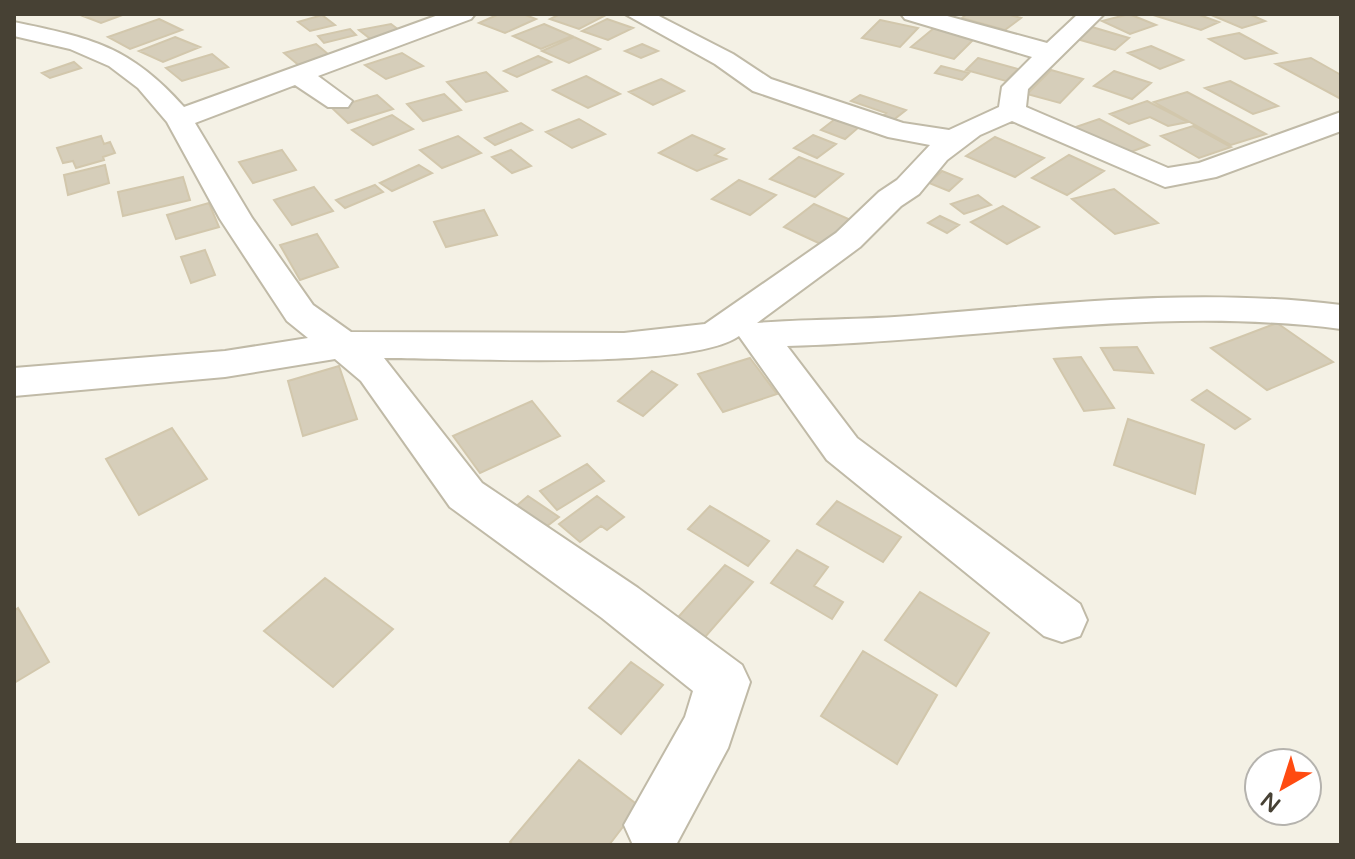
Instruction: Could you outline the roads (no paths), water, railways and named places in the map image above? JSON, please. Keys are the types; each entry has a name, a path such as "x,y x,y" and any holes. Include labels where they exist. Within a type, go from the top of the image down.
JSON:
{"street":[{"path":"179,119 463,14"},
{"path":"637,14 724,59 762,85 898,131 955,140"},
{"path":"913,14 1038,48 1046,59"},
{"path":"1012,111 1015,87 1092,14"},
{"path":"14,29 78,43 118,61 147,82 179,119 236,219 300,313 375,371 466,495 620,603 723,682 708,729 654,825"},
{"path":"298,75 338,101"},
{"path":"673,370 715,335 848,240 890,199 908,187 936,154 970,129 1012,111 1165,178 1205,171 1341,121"},
{"path":"14,382 225,364 342,345 624,346 715,335 901,330 1128,308 1280,307 1341,317"},
{"path":"758,335 842,449 1062,620"}]}
